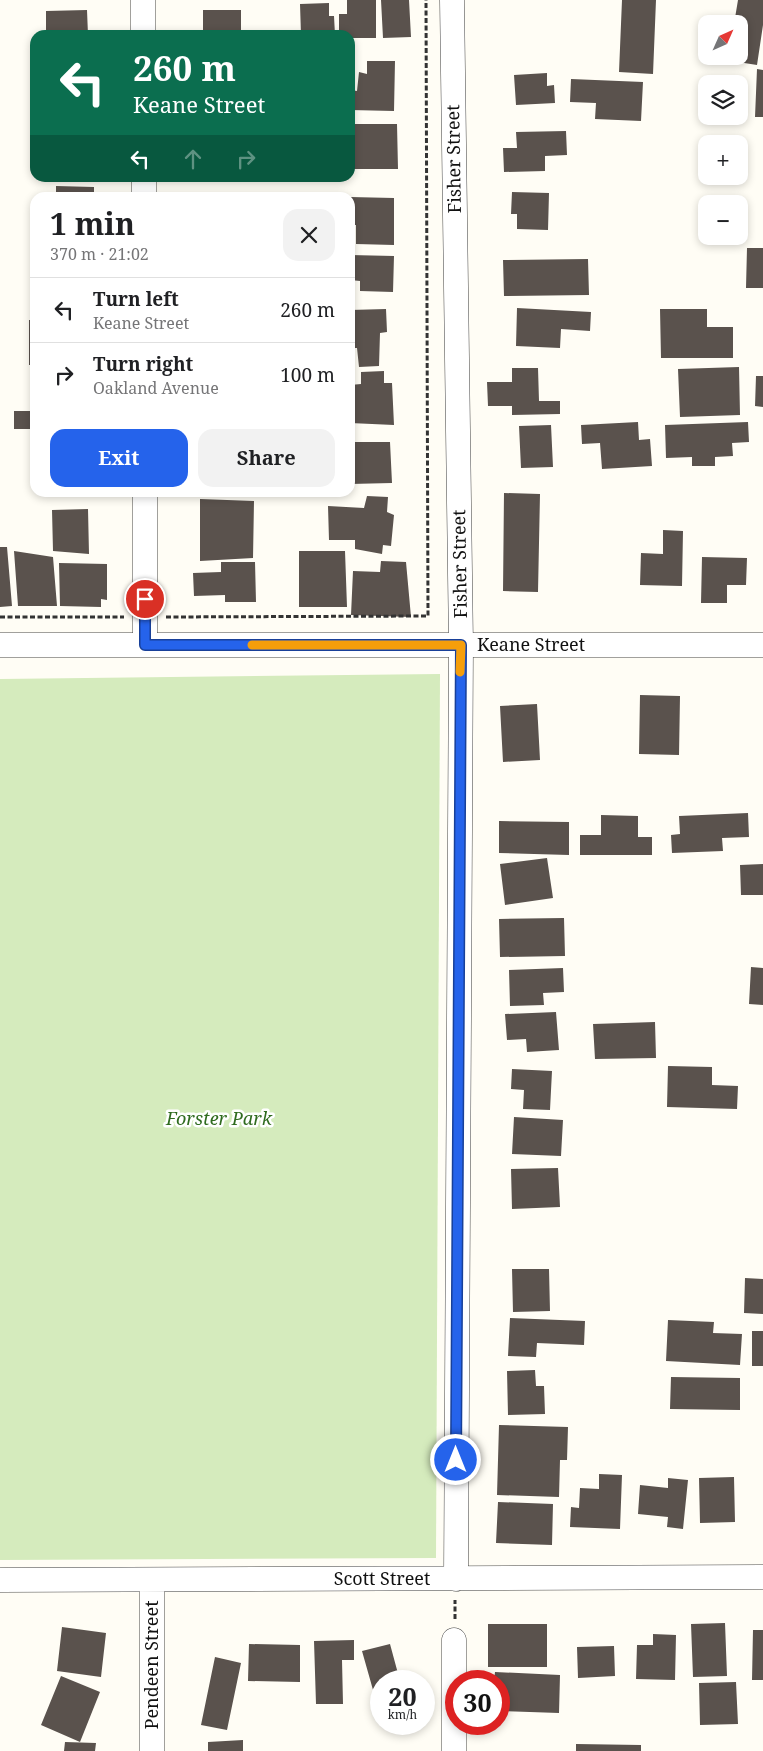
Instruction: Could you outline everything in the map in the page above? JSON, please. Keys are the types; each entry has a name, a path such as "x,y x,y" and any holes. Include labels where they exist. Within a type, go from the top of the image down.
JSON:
{"street":[{"path":"143,0 143,30"},
{"name":"Fisher Street","path":"452,0 461,645 456,1579"},
{"path":"145,497 145,645"},
{"name":"Keane Street","path":"0,645 763,645"},
{"name":"Scott Street","path":"0,1580 763,1577"},
{"name":"Pendeen Street","path":"152,1580 152,1751"},
{"path":"454,1640 454,1751"}],"path":[{"path":"0,617 428,616 426,0"},
{"path":"454,1640 456,1579"}],"green space":[{"name":"Forster Park","path":"440,674 436,1558 0,1560 0,679"}],"building":[{"path":"347,0 376,0 376,38 355,38 355,30 339,30 339,14 347,14"},
{"path":"381,0 409,0 411,37 383,38"},
{"path":"622,0 656,0 653,74 619,72"},
{"path":"738,0 763,0 763,25 757,65 748,64 748,15 736,15"},
{"path":"329,3 329,16 334,16 335,30 301,30 300,4"},
{"path":"87,10 88,30 46,30 46,11"},
{"path":"203,10 241,10 241,30 203,30"},
{"path":"367,61 395,61 394,111 355,110 355,91 357,91 359,72 367,74"},
{"path":"757,69 763,70 763,117 755,117"},
{"path":"547,73 547,86 554,85 555,103 516,105 514,75"},
{"path":"571,79 643,82 641,121 595,119 596,103 570,102"},
{"path":"355,124 397,124 398,169 355,169"},
{"path":"566,131 567,155 545,156 545,171 504,172 503,148 517,148 516,132"},
{"path":"56,186 94,187 94,192 56,192"},
{"path":"512,192 549,193 548,230 517,229 517,214 511,214"},
{"path":"355,197 394,198 394,245 356,244"},
{"path":"747,248 763,248 763,288 746,288"},
{"path":"355,255 394,256 393,292 360,291 360,281 355,280"},
{"path":"588,259 589,295 504,296 503,260"},
{"path":"517,308 591,312 590,331 561,329 560,348 516,346"},
{"path":"386,309 387,332 380,333 379,366 359,367 357,348 355,348 355,310"},
{"path":"660,309 707,309 707,327 733,327 733,358 661,358"},
{"path":"29,320 30,320 30,365"},
{"path":"739,367 740,415 680,417 678,369"},
{"path":"512,368 538,368 539,401 560,401 560,414 512,415 512,406 488,406 487,382 512,382"},
{"path":"384,371 384,383 392,383 394,425 355,423 355,385 361,384 361,372"},
{"path":"756,376 763,376 763,407 755,406"},
{"path":"14,411 30,411 30,429 14,429"},
{"path":"638,422 639,440 650,439 652,466 602,469 600,443 582,444 581,425"},
{"path":"748,422 749,442 732,443 733,456 715,457 715,466 692,466 692,457 666,458 665,425"},
{"path":"551,425 553,467 521,468 519,426"},
{"path":"355,442 390,442 392,483 355,484"},
{"path":"504,493 540,494 538,592 503,591"},
{"path":"367,496 388,497 387,512 394,515 391,546 383,545 382,554 355,549 355,540 329,540 328,506 364,508"},
{"path":"200,499 254,501 253,558 200,561"},
{"path":"88,509 89,554 53,551 52,510"},
{"path":"663,530 683,531 682,586 640,585 641,553 663,554"},
{"path":"0,547 7,547 12,606 0,607"},
{"path":"14,551 53,557 57,606 18,606"},
{"path":"299,551 345,551 347,607 299,607"},
{"path":"702,557 747,558 746,585 727,585 727,603 701,603"},
{"path":"381,561 406,562 411,617 351,615 353,571 380,572"},
{"path":"221,562 255,562 256,602 225,602 225,595 194,596 193,573 221,572"},
{"path":"59,563 107,564 107,600 101,599 101,607 60,606"},
{"path":"640,695 680,696 679,755 639,754"},
{"path":"537,704 540,760 503,762 500,706"},
{"path":"748,813 749,837 722,838 723,851 672,853 671,835 680,834 679,816"},
{"path":"601,815 638,816 638,837 652,837 652,855 580,855 580,835 601,835"},
{"path":"499,821 569,822 569,855 499,853"},
{"path":"547,858 553,898 505,905 500,864"},
{"path":"763,864 763,895 741,895 740,865"},
{"path":"564,918 565,956 500,957 499,919"},
{"path":"751,967 763,968 763,1005 749,1004"},
{"path":"563,968 564,992 543,993 544,1005 510,1006 509,970"},
{"path":"556,1012 559,1050 527,1052 526,1039 507,1040 505,1014"},
{"path":"655,1022 656,1058 595,1059 593,1024"},
{"path":"668,1066 712,1067 712,1085 738,1086 737,1109 667,1107"},
{"path":"512,1069 552,1071 550,1110 523,1109 524,1090 511,1089"},
{"path":"514,1117 563,1120 561,1156 512,1154"},
{"path":"558,1168 560,1207 512,1209 511,1169"},
{"path":"512,1269 549,1269 550,1311 513,1312"},
{"path":"745,1278 763,1279 763,1314 744,1313"},
{"path":"510,1318 585,1321 584,1345 537,1343 536,1357 508,1356"},
{"path":"668,1320 714,1322 713,1333 742,1334 740,1365 666,1361"},
{"path":"752,1331 763,1331 763,1366 752,1366"},
{"path":"535,1370 536,1386 544,1386 545,1414 508,1415 507,1371"},
{"path":"671,1377 740,1378 740,1410 670,1409"},
{"path":"499,1425 568,1427 567,1460 560,1460 559,1497 497,1495"},
{"path":"599,1474 622,1475 620,1529 570,1527 571,1507 579,1508 580,1488 599,1489"},
{"path":"734,1477 735,1522 700,1523 699,1478"},
{"path":"668,1478 688,1480 683,1529 667,1527 668,1517 638,1514 640,1485 668,1488"},
{"path":"498,1502 553,1504 552,1545 496,1543"},
{"path":"725,1623 727,1676 693,1677 691,1624"},
{"path":"488,1624 547,1624 547,1667 488,1667"},
{"path":"62,1627 106,1633 101,1677 57,1671"},
{"path":"753,1630 763,1630 763,1680 752,1680"},
{"path":"653,1634 676,1635 675,1680 636,1679 637,1645 653,1645"},
{"path":"354,1640 354,1660 342,1660 343,1704 316,1704 314,1641"},
{"path":"249,1644 300,1645 300,1682 248,1681"},
{"path":"390,1644 397,1670 370,1670 370,1679 362,1651"},
{"path":"614,1646 615,1676 578,1678 577,1647"},
{"path":"215,1657 241,1663 227,1730 201,1725"},
{"path":"510,1673 560,1675 559,1713 510,1711"},
{"path":"61,1676 100,1692 80,1742 41,1725"},
{"path":"736,1682 738,1724 700,1725 699,1683"},
{"path":"243,1740 243,1751 208,1751 208,1742"},
{"path":"65,1742 96,1743 95,1751 64,1751"},
{"path":"576,1744 641,1745 641,1751 576,1751"}],"slow traffic":[{"path":"252,645 461,645 460,672"}],"route":[{"path":"145,599 145,645 461,645 456,1460"}]}
